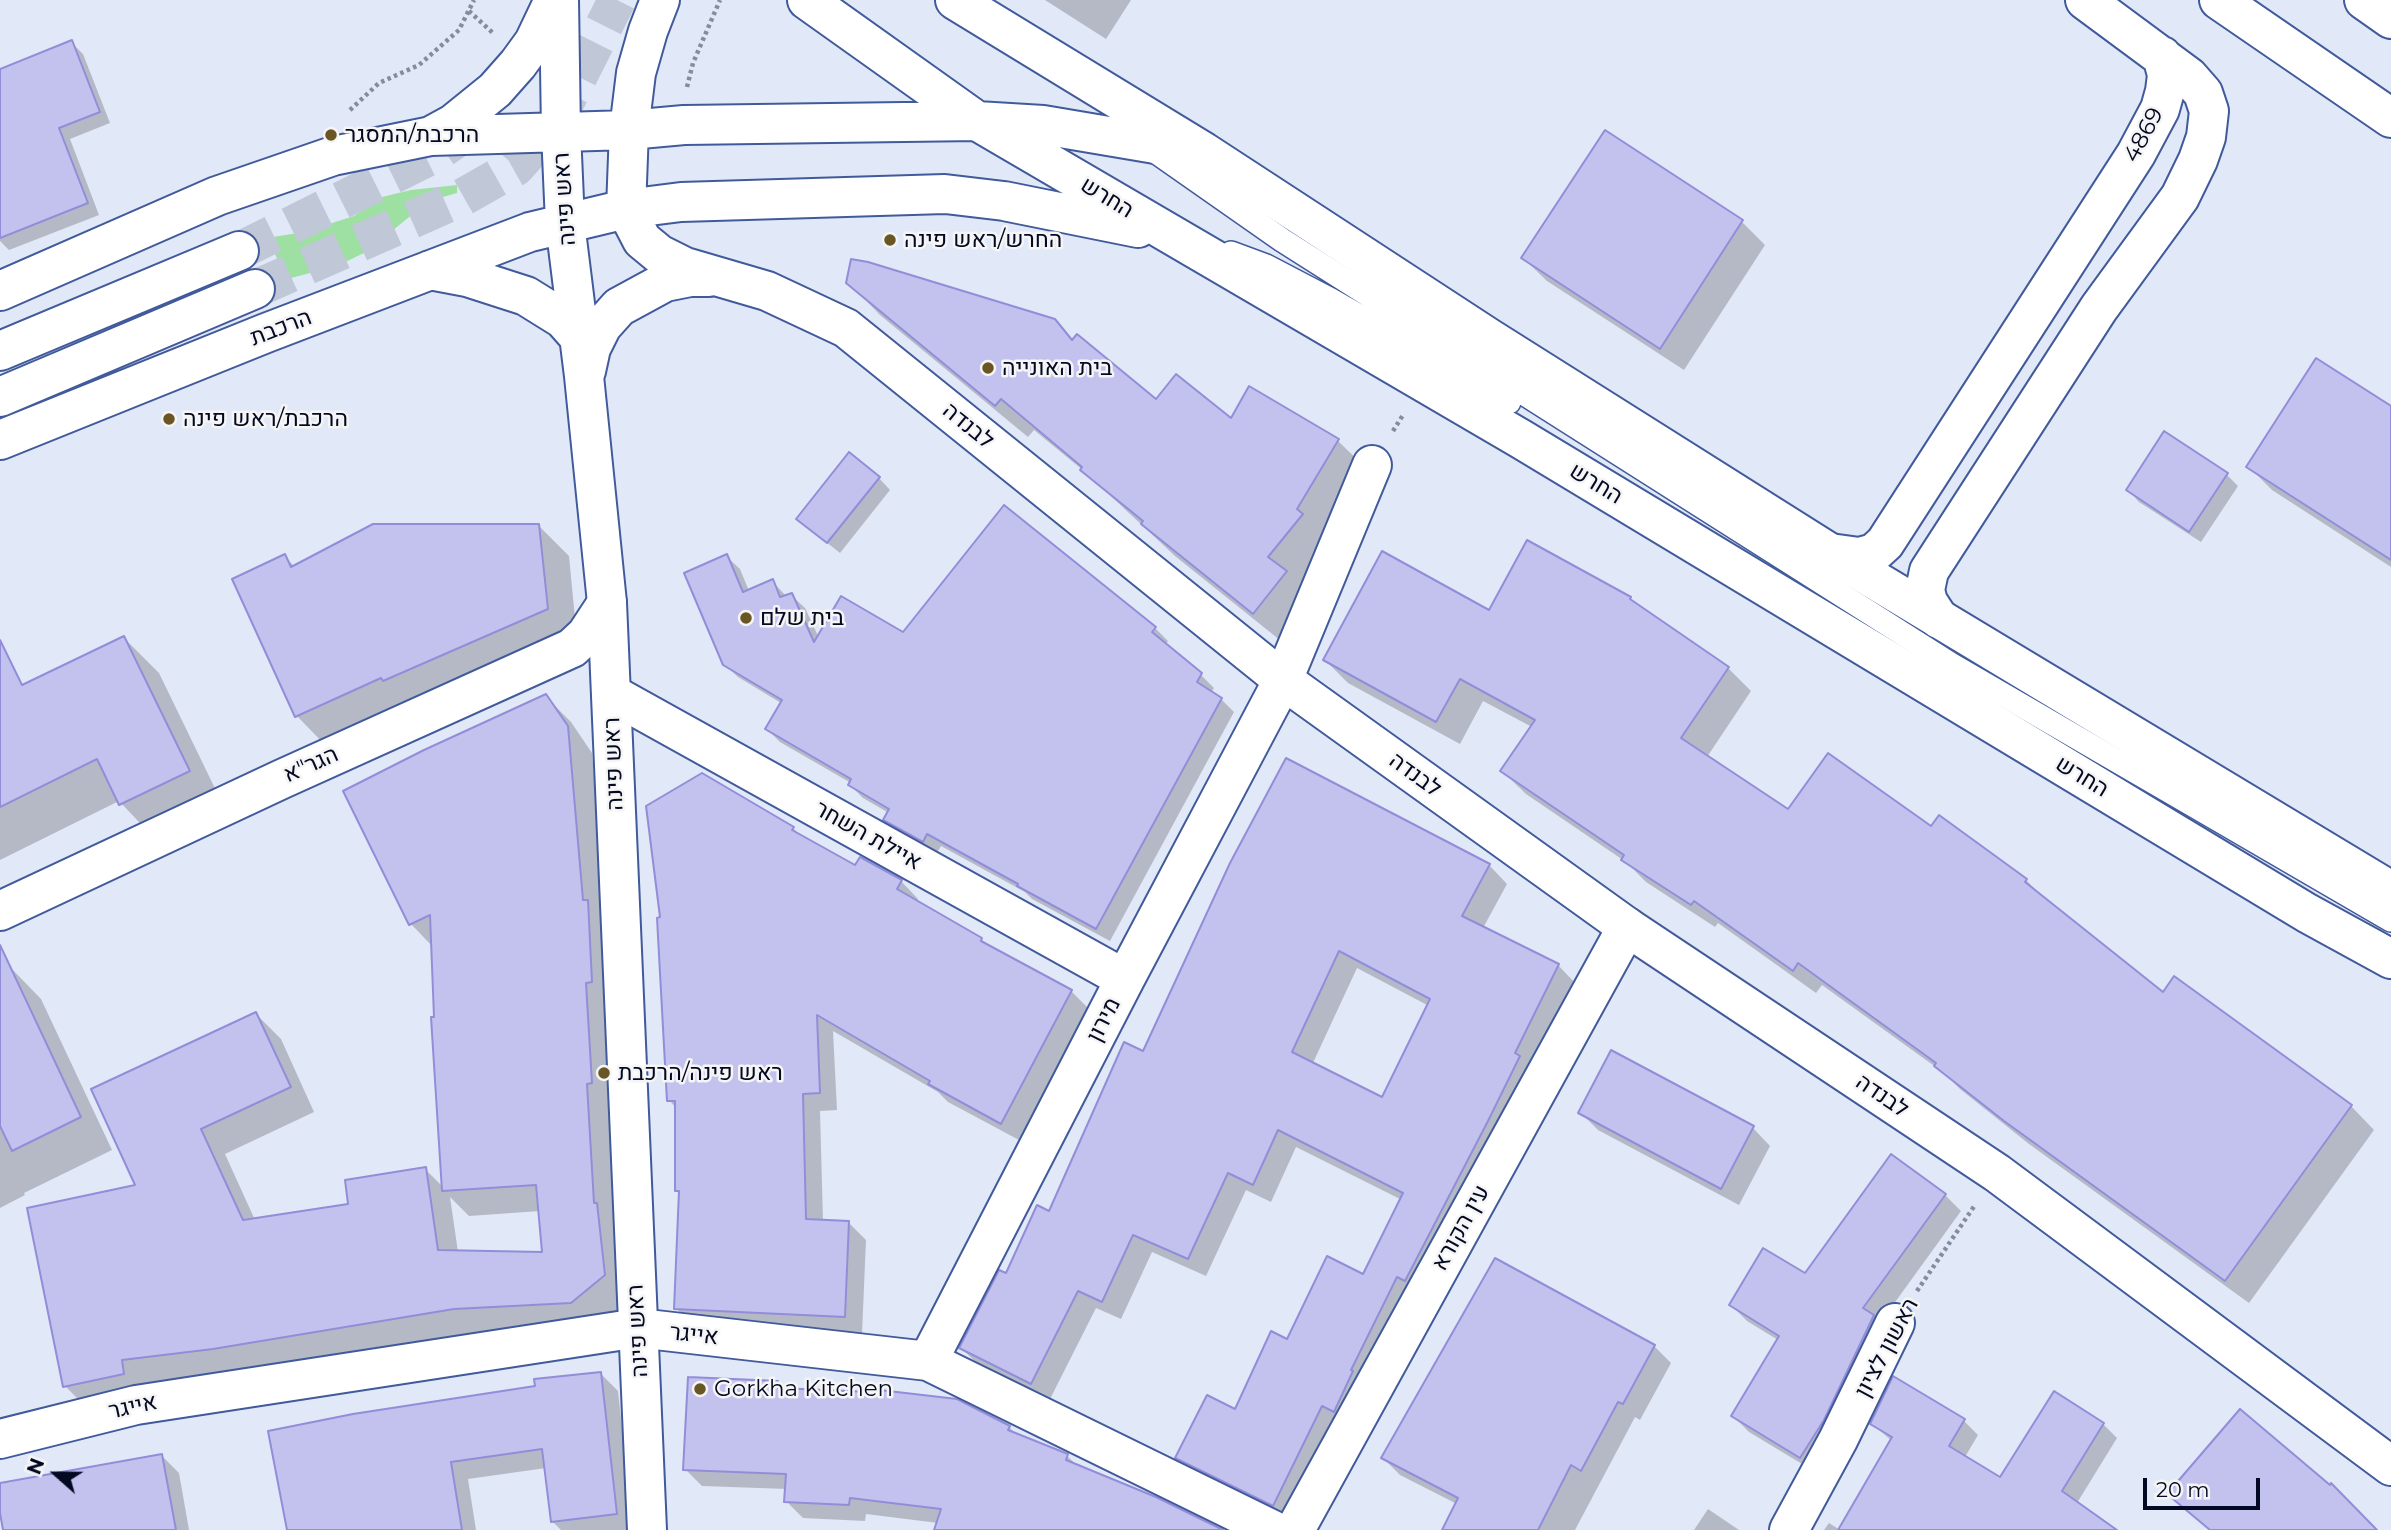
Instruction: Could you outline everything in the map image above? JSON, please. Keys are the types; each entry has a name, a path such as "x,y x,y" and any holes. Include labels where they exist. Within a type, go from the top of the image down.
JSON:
{"main road":[{"name":"ראש פינה","path":"556,0 565,223 607,603 647,1530"},
{"path":"432,136 453,124 495,90 519,64 556,0"},
{"path":"634,0 636,73"},
{"name":"לבנדה","path":"660,0 636,73 629,130 626,209 642,240 659,254 685,267 767,291 846,328 1283,680 1627,927 1997,1173 2391,1466"},
{"name":"החרש","path":"807,0 977,121 1521,439 2306,913 2391,959"},
{"path":"955,0 1204,152 1489,338 1830,553 2391,891"},
{"path":"1940,619 1928,602 1926,580 1929,571 2099,308 2180,197 2199,160 2206,137 2209,111 2203,93 2162,56 2085,0"},
{"path":"2219,0 2391,118"},
{"name":"4869","path":"1830,553 1859,557 1874,553 1885,543 2136,154 2160,108 2165,91 2167,75 2162,56"},
{"path":"0,291 217,196 333,156 432,136 489,132 629,130 684,125 977,121 1043,125 1204,152"},
{"name":"הרכבת","path":"0,440 530,232 626,209 681,202 945,194 1004,201 1167,234"},
{"path":"0,351 239,251"},
{"path":"430,270 467,277 526,296 563,319 578,336"},
{"path":"584,376 591,348 602,326 619,307 666,282 690,277 718,277"},
{"path":"0,397 255,289"},
{"name":"מירון","path":"929,1361 1125,979 1283,680 1372,464"},
{"name":"הגר\"א","path":"0,911 282,779 572,648 586,635 607,603"},
{"name":"איילת השחר","path":"611,694 1125,979"},
{"name":"עין הקורא","path":"1295,1530 1627,927"},
{"name":"ראשון לציון","path":"1789,1530 1839,1440 1895,1323"},
{"name":"אייגר","path":"0,1439 136,1405 638,1328 929,1361 1273,1530"}],"lane":[{"path":"1033,47 1141,141 1282,240 1952,665 2391,920"},
{"path":"1167,234 1266,266 1331,300 1785,560"}],"path":[{"path":"684,125 685,97 693,63 720,0"},
{"name":"ראשון לציון","path":"1895,1323 1997,1173"}],"green space":[{"path":"457,185 457,193 436,199 419,209 366,252 337,266 287,279 267,238 304,232 354,216 382,197 411,190"}],"building":[{"path":"72,40 100,112 59,128 88,203 0,238 0,69"},
{"path":"1605,130 1743,220 1660,349 1521,258"},
{"path":"851,259 1055,319 1072,340 1077,334 1156,399 1176,374 1231,418 1249,386 1339,439 1297,509 1303,514 1268,557 1287,571 1253,614 1141,524 1143,521 1080,470 1082,467 1001,399 995,406 846,283"},
{"path":"2316,358 2391,406 2391,560 2246,467"},
{"path":"2164,431 2228,473 2189,532 2126,490"},
{"path":"849,452 880,477 827,543 796,519"},
{"path":"1004,505 1156,627 1152,632 1202,673 1197,682 1222,698 1096,929 927,834 923,842 883,820 889,809 848,785 851,779 765,729 782,700 723,665 684,573 727,554 743,592 773,579 780,597 792,593 814,642 841,596 903,632"},
{"path":"373,524 539,524 548,609 383,681 381,678 295,717 232,579 285,554 291,567"},
{"path":"1527,540 1631,597 1630,599 1729,667 1681,738 1788,809 1828,753 1931,826 1939,815 2027,879 2025,882 2163,992 2174,976 2352,1105 2225,1281 2004,1121 1934,1066 1936,1063 1798,963 1793,971 1694,901 1691,905 1621,860 1624,855 1500,771 1535,720 1460,679 1436,722 1323,660 1382,551 1489,610"},
{"path":"124,636 190,771 119,805 97,759 0,807 0,640 22,685"},
{"path":"546,694 568,726 583,900 588,900 592,982 586,983 592,1083 587,1084 594,1203 597,1203 605,1275 571,1303 454,1309 213,1349 122,1360 124,1374 63,1387 27,1208 135,1185 91,1089 256,1012 291,1087 201,1129 243,1220 348,1204 345,1180 426,1167 438,1250 542,1252 536,1185 442,1191 431,1017 434,1017 430,915 409,925 343,791"},
{"path":"1286,758 1490,864 1462,916 1559,964 1515,1053 1520,1056 1405,1281 1397,1277 1351,1370 1353,1371 1334,1412 1322,1406 1273,1506 1175,1458 1207,1395 1235,1409 1271,1331 1287,1339 1327,1256 1363,1274 1403,1193 1278,1130 1253,1185 1228,1173 1188,1259 1133,1235 1102,1302 1078,1291 1031,1384 959,1348 999,1270 1006,1273 1037,1205 1049,1211 1124,1042 1143,1051 1230,863","holes":["1339,951 1430,999 1382,1097 1292,1052"]},
{"path":"702,773 794,827 792,830 855,865 860,857 902,880 897,889 982,938 981,941 1072,990 1001,1124 928,1084 930,1081 817,1015 820,1093 803,1094 806,1219 849,1221 845,1317 674,1309 679,1191 675,1191 675,1101 667,1101 657,918 660,917 646,806"},
{"path":"0,945 81,1117 12,1151 0,1126"},
{"path":"1611,1050 1754,1126 1721,1189 1578,1113"},
{"path":"1891,1154 1946,1194 1863,1308 1874,1315 1824,1420 1800,1458 1731,1416 1779,1336 1729,1305 1763,1248 1805,1273"},
{"path":"1495,1258 1655,1345 1623,1404 1618,1402 1581,1471 1571,1465 1538,1530 1442,1530 1458,1498 1381,1458"},
{"path":"601,1372 617,1514 551,1522 542,1449 451,1462 462,1530 287,1530 268,1431 353,1414 535,1386 534,1379"},
{"path":"1893,1376 1965,1419 1949,1446 2000,1477 2054,1391 2104,1423 2062,1491 2117,1530 1838,1530 1892,1437 1870,1424"},
{"path":"688,1377 778,1381 778,1388 871,1392 871,1389 957,1399 1010,1426 1008,1430 1068,1454 1066,1460 1156,1497 1223,1530 934,1530 941,1509 850,1498 849,1505 784,1502 786,1474 683,1470"},
{"path":"2240,1409 2330,1485 2331,1483 2377,1530 2210,1530 2167,1494"},
{"path":"162,1454 176,1530 3,1530 0,1483"}],"tunnel":[{"path":"255,289 463,197 516,167 555,123 617,0"},
{"path":"239,251 435,154 474,127"}],"place":[{"name":"הרכבת/המסגר","path":"331,135"},
{"name":"החרש/ראש פינה","path":"890,240"},
{"name":"בית האונייה","path":"988,368"},
{"name":"הרכבת/ראש פינה","path":"169,419"},
{"name":"בית שלם","path":"746,618"},
{"name":"ראש פינה/הרכבת","path":"604,1073"},
{"name":"Gorkha Kitchen","path":"700,1389"}]}
